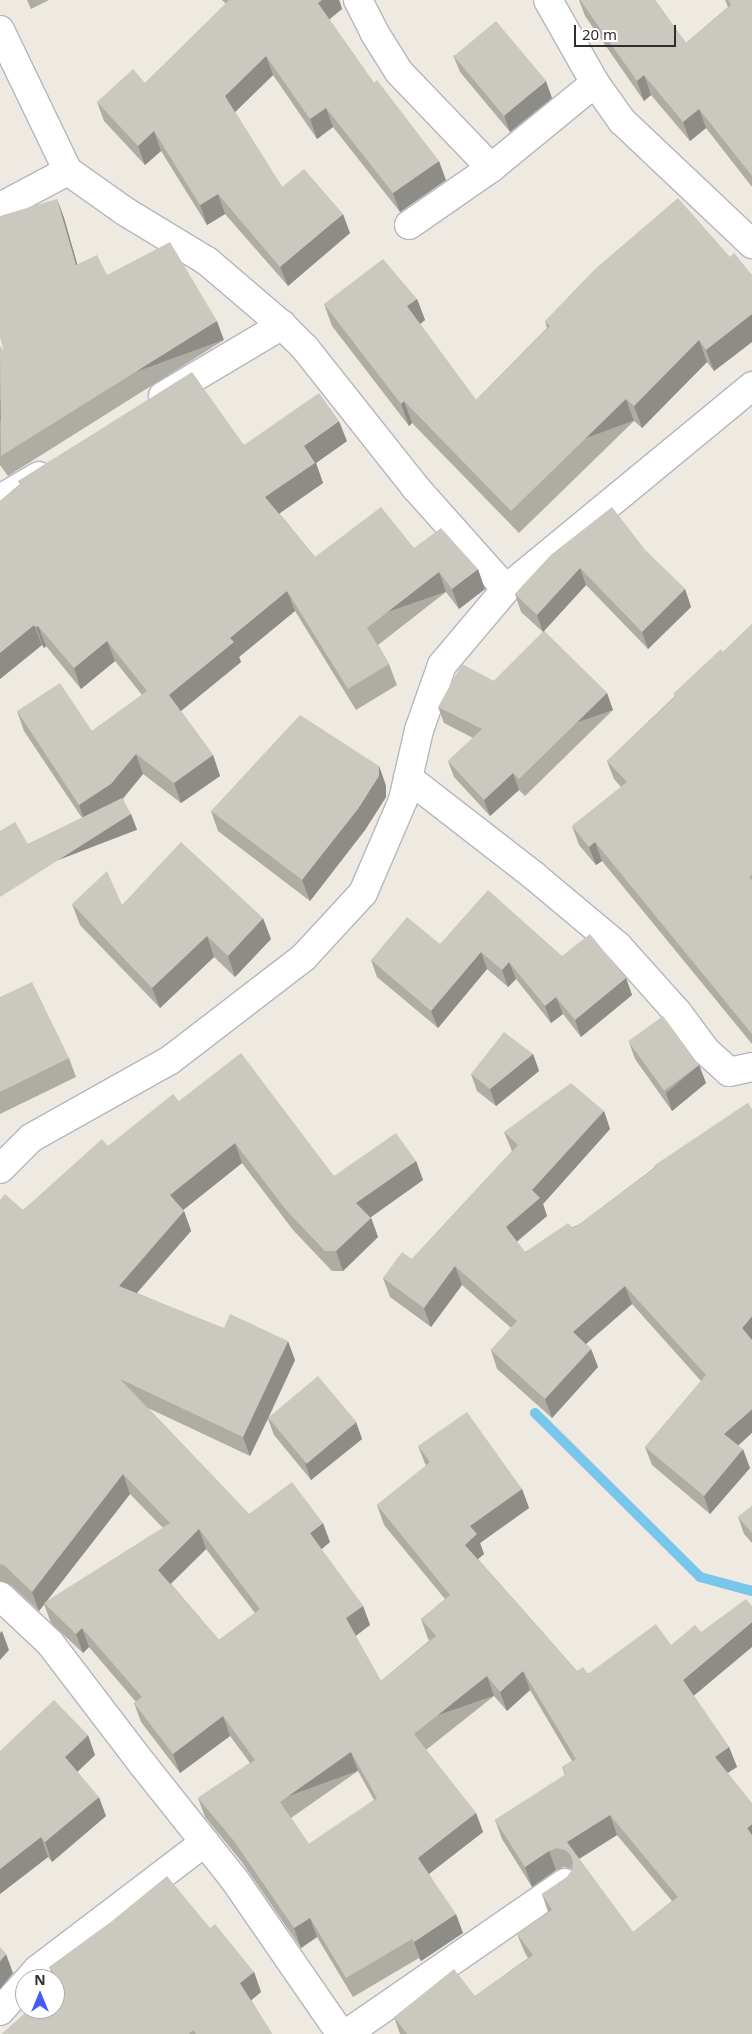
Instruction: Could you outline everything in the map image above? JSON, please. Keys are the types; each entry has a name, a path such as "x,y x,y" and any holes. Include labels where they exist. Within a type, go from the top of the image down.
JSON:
{"street":[{"path":"358,0 374,32 399,72 491,168"},
{"path":"548,0 595,83 622,121 752,244"},
{"path":"0,30 68,171 126,212 207,261 282,325 305,348 416,488 506,589"},
{"path":"409,225 491,168 595,83"},
{"path":"0,207 68,171"},
{"path":"141,410 282,325"},
{"path":"0,1169 31,1138 170,1060 303,958 363,894 403,800 419,730 442,665 506,589 752,386"},
{"path":"0,499 62,461"},
{"path":"408,778 533,875 618,946 678,1013 706,1051 728,1072 752,1067"},
{"path":"0,1596 50,1643 234,1879 341,2034"},
{"path":"38,1969 204,1842"},
{"path":"346,2034 565,1883"},
{"path":"0,2012 15,1995"}],"building":[{"path":"229,0 322,0 318,3 374,83 377,80 439,161 393,193 326,108 310,119 266,56 225,96 282,187 304,169 343,214 280,267 218,194 200,205 154,131 138,146 97,102 133,69 145,83"},
{"path":"580,0 655,0 686,43 731,5 728,0 752,0 752,176 699,109 683,122 644,75 637,81"},
{"path":"496,21 546,81 504,116 454,56"},
{"path":"678,198 730,257 734,253 752,275 752,314 706,350 699,340 634,406 626,399 511,511 404,401 401,404 324,304 383,259 417,299 407,306 476,400 550,326 545,321 595,269"},
{"path":"57,199 76,265 97,255 107,275 170,242 217,321 1,456 0,346 4,352 0,337 0,216"},
{"path":"192,372 244,445 319,393 339,421 304,446 315,463 265,497 315,557 381,507 414,548 441,528 478,569 452,589 439,572 367,628 389,664 348,689 287,591 230,638 234,642 169,695 213,755 174,783 136,754 111,784 79,805 17,711 60,683 92,731 147,691 107,641 74,668 38,626 34,625 0,653 0,501 20,484 18,481"},
{"path":"612,507 646,551 685,589 642,632 580,568 537,615 515,594 552,554"},
{"path":"752,624 752,875 749,877 752,880 752,1034 595,842 589,847 572,826 627,782 607,761 676,696 674,693 721,649 723,652"},
{"path":"544,631 607,693 519,779 513,773 484,800 448,761 482,729 438,707 462,664 494,681"},
{"path":"300,715 379,766 379,776 358,809 302,880 211,811"},
{"path":"122,798 131,814 0,897 0,831 15,822 28,844"},
{"path":"181,842 263,918 228,956 207,936 152,988 72,904 107,871 122,905"},
{"path":"488,890 562,956 590,934 626,978 575,1020 556,997 545,1006 509,962 502,970 481,952 431,1011 371,960 407,917 440,944"},
{"path":"32,982 69,1058 0,1092 0,997"},
{"path":"663,1016 699,1065 664,1091 628,1041"},
{"path":"504,1032 533,1054 490,1089 471,1074"},
{"path":"241,1053 334,1176 396,1133 416,1161 356,1203 371,1218 336,1251 325,1251 286,1210 235,1143 170,1195 184,1211 119,1286 224,1328 230,1314 288,1341 243,1437 120,1379 249,1514 292,1482 323,1523 310,1533 363,1606 346,1618 381,1681 436,1636 421,1619 450,1595 377,1505 430,1462 418,1446 467,1412 522,1489 470,1526 477,1534 465,1545 577,1671 583,1667 588,1674 656,1624 671,1645 695,1625 701,1632 746,1599 752,1606 752,1622 683,1680 729,1747 715,1757 752,1803 752,1824 747,1828 752,1835 752,2034 407,2034 394,2017 454,1969 475,1996 533,1955 517,1934 552,1910 542,1894 567,1877 572,1870 573,1862 570,1854 565,1850 557,1848 549,1851 525,1867 495,1820 566,1774 562,1767 576,1759 523,1671 500,1692 487,1676 414,1734 476,1813 418,1858 456,1914 414,1942 412,1939 346,1978 310,1918 294,1928 234,1841 198,1798 255,1760 223,1716 173,1754 134,1703 142,1697 82,1628 76,1634 44,1603 170,1523 123,1474 32,1592 4,1565 0,1564 0,1200 5,1194 23,1210 102,1139 108,1146 173,1094 179,1101","holes":["199,1529 260,1609 219,1640 158,1570","351,1752 377,1798 309,1844 280,1802","610,1815 678,1897 633,1932 567,1842"]},
{"path":"571,1083 604,1111 532,1190 540,1198 506,1227 525,1252 568,1223 573,1228 581,1223 655,1168 654,1166 748,1103 752,1109 752,1316 742,1328 752,1340 752,1409 724,1434 743,1449 704,1496 645,1447 706,1375 625,1286 573,1332 591,1349 545,1399 491,1350 517,1321 455,1266 424,1308 383,1278 402,1252 412,1259 518,1145 504,1132"},
{"path":"318,1376 357,1422 307,1464 268,1418"},
{"path":"752,1506 752,1533 738,1517"},
{"path":"54,1700 88,1735 65,1757 99,1797 45,1842 41,1837 0,1869 0,1751"},
{"path":"167,1876 210,1928 215,1924 254,1972 240,1983 272,2034 196,2034 193,2030 189,2034 2,2034 19,2019 65,2019 65,1969 50,1969 49,1967 112,1921"},
{"path":"0,1947 6,1954 0,1961"}],"waterway":[{"path":"535,1413 700,1577 752,1591"}]}
